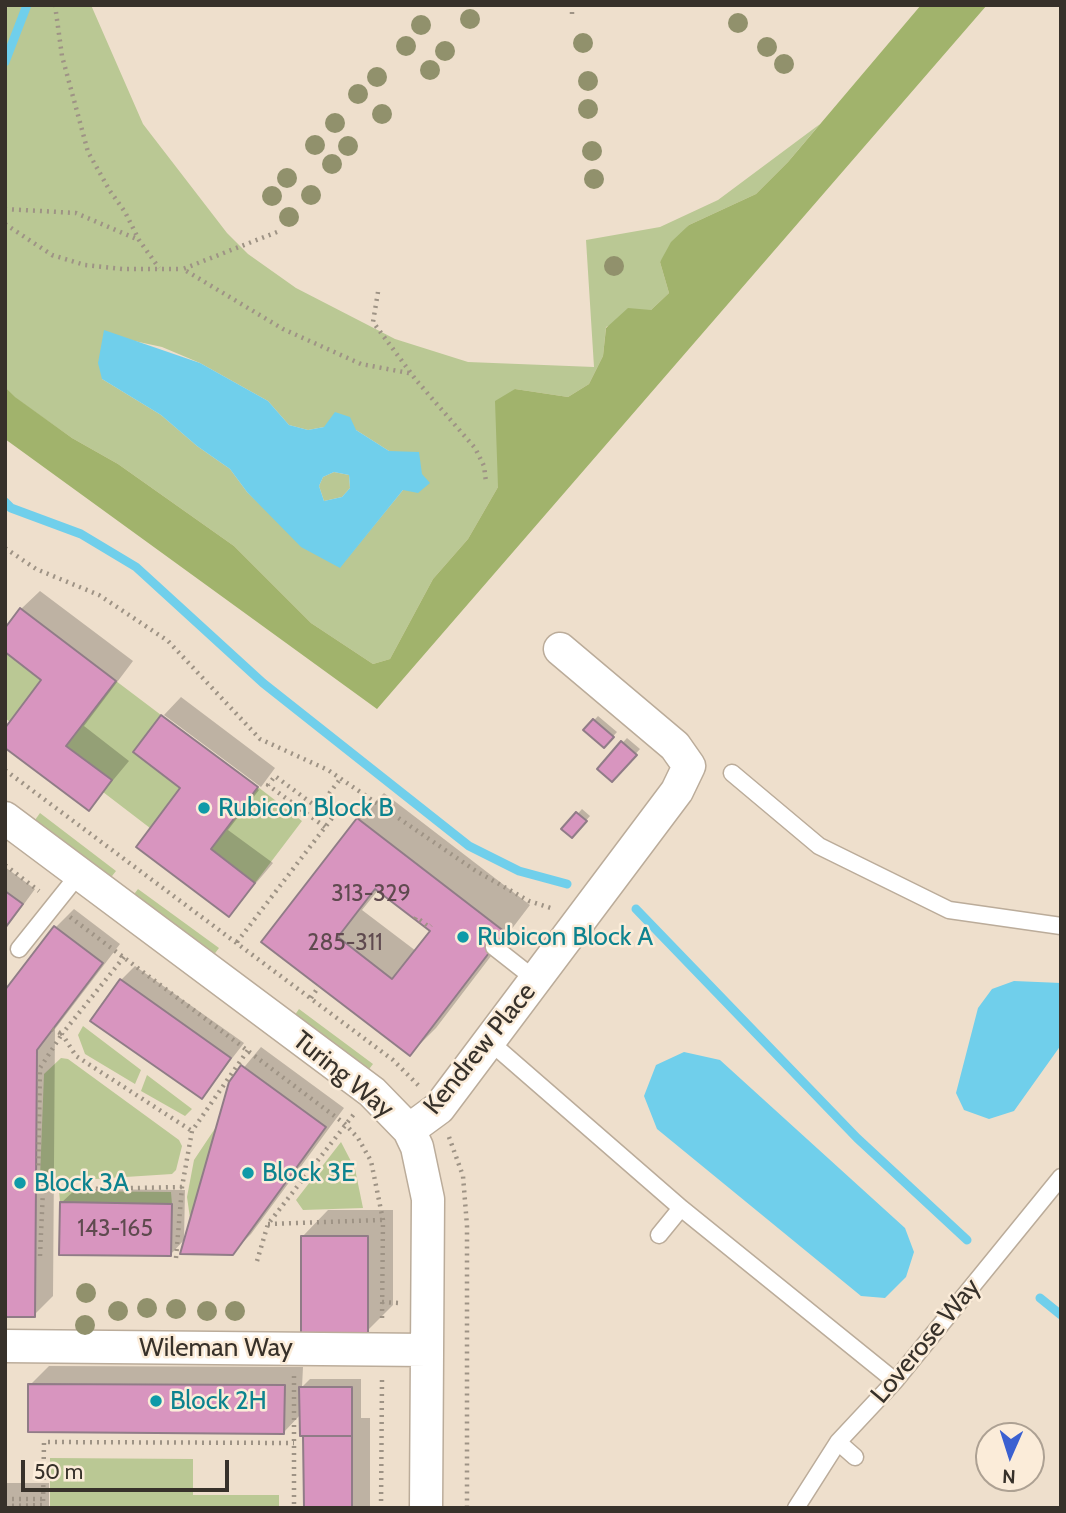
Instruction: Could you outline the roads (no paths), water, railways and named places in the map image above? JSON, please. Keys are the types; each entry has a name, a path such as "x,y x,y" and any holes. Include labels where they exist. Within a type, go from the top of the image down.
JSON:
{"street":[{"name":"Kendrew Place","path":"409,1130 439,1108 677,791 689,766 676,746 560,649"},
{"name":"Turing Way","path":"5,818 372,1092 409,1130 417,1147 428,1199 426,1508"},
{"name":"Wileman Way","path":"5,1346 427,1350"}],"lane":[{"path":"732,773 819,846 949,910 1061,926"},
{"path":"19,949 79,874"},
{"path":"494,947 536,980"},
{"path":"489,1041 681,1208 895,1381"},
{"name":"Loverose Way","path":"796,1508 838,1442 895,1381 1061,1177"},
{"path":"659,1235 681,1208"},
{"path":"838,1442 855,1457"}],"water":[{"path":"104,330 200,363 268,401 289,425 308,430 324,427 335,412 350,417 356,430 389,451 419,452 422,474 430,483 418,493 403,490 340,568 301,547 247,492 230,469 197,446 161,415 102,379 98,363","holes":["334,472 349,475 350,488 342,497 324,501 319,486 323,477"]},
{"path":"1014,981 1061,983 1061,1045 1014,1111 989,1119 964,1110 956,1093 978,1008 992,989"},
{"path":"684,1052 720,1060 905,1228 914,1252 906,1277 885,1298 861,1296 657,1129 644,1096 656,1065"}],"waterway":[{"path":"5,62 27,5"},
{"path":"5,502 11,508 81,534 136,567 263,683 469,846 519,871 567,884"},
{"path":"636,909 857,1138 967,1240"},
{"path":"1040,1298 1061,1315"}],"place":[{"name":"Rubicon Block B","path":"204,808"},
{"name":"Rubicon Block A","path":"463,937"},
{"name":"Block 3E","path":"248,1173"},
{"name":"Block 3A","path":"20,1183"},
{"name":"Block 2H","path":"156,1401"}]}
